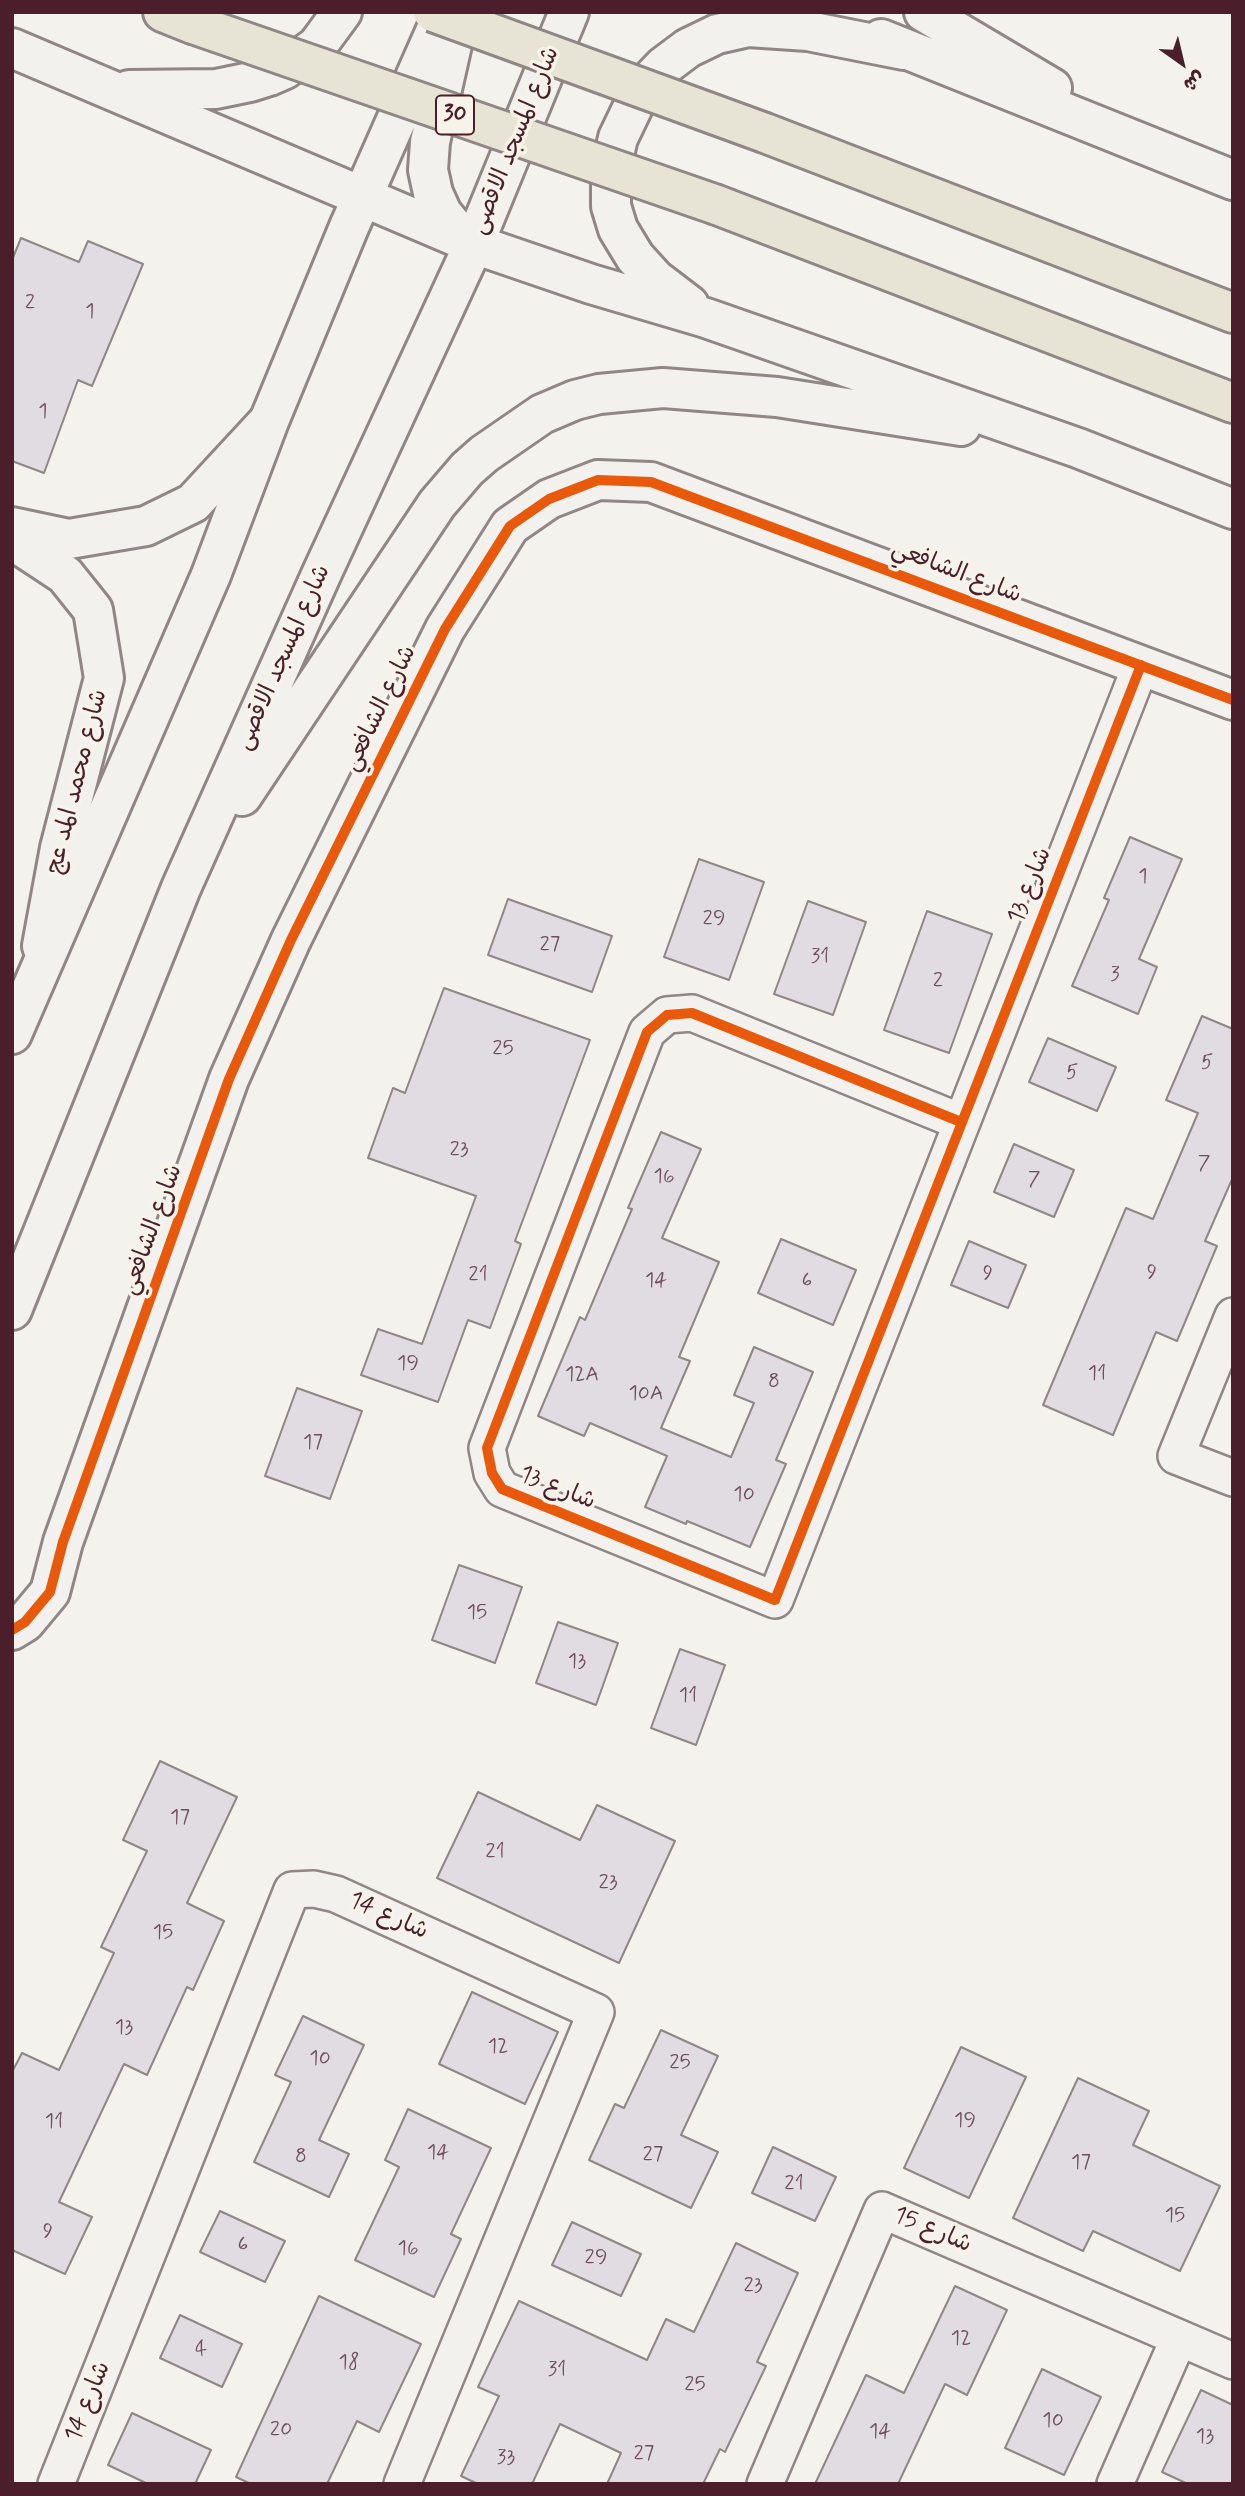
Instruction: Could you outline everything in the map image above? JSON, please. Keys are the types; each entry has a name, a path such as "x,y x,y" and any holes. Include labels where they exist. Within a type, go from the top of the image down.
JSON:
{"highway":[{"path":"433,12 765,133 1233,313"},
{"name":"30","path":"178,18 716,205 1233,403"}],"main road":[{"path":"109,90 192,91 250,82 285,69 302,58 317,46 342,12"},
{"path":"12,1034 211,575 269,421 362,197 443,12"},
{"path":"459,12 430,142 428,170 433,193 442,213 455,229 474,244"},
{"path":"504,166 540,12"},
{"name":"شارع المسجد الاقصى","path":"12,1310 181,888 321,575 474,244 569,12"},
{"path":"825,12 904,50 1233,180"},
{"path":"924,12 1150,146"},
{"path":"706,318 644,268 626,243 614,218 610,193 611,168 618,138 641,90 664,66 688,48 717,34 748,27 808,31 904,50"},
{"path":"12,48 474,244 591,284 706,318 1079,448 1233,509"},
{"path":"181,888 437,504 467,469 484,454 542,414 575,400 620,390 708,390 878,411 1079,448"},
{"path":"12,527 69,538 146,526 193,503 269,421"},
{"name":"شارع الشافعي","path":"12,1630 25,1622 50,1592 63,1542 235,1066 291,940 445,629 509,526 549,499 598,480 651,482 1233,700"},
{"name":"شارع محمد المد عج","path":"12,540 65,575 93,610 104,678 60,848 36,977"},
{"name":"شارع الشافعي","path":"12,1591 30,1586 63,1542"}],"street":[{"name":"شارع 13","path":"961,1122 692,1013 667,1015 647,1032 487,1448 492,1473 502,1489 775,1600 1141,665"},
{"path":"1233,1316 1176,1456 1233,1478"},
{"name":"شارع 14","path":"56,2484 292,1890 314,1889 336,1894 596,2012 402,2484"},
{"name":"شارع 15","path":"765,2484 882,2210 1233,2361"},
{"path":"1115,2484 1179,2337"}],"building":[{"path":"21,238 79,262 88,241 143,264 92,386 78,380 44,473 12,461 12,260"},
{"path":"1130,837 1182,859 1139,959 1157,967 1138,1014 1072,986 1109,900 1104,898"},
{"path":"699,859 764,882 729,980 664,957"},
{"path":"508,899 612,936 592,992 488,955"},
{"path":"808,901 866,922 833,1015 774,994"},
{"path":"927,911 992,934 949,1053 884,1030"},
{"path":"444,988 590,1040 515,1241 521,1244 490,1328 468,1320 438,1402 361,1375 378,1329 422,1344 476,1196 368,1158 393,1088 405,1093"},
{"path":"1202,1016 1233,1029 1233,1177 1205,1241 1217,1246 1177,1341 1156,1332 1113,1435 1043,1405 1126,1208 1153,1219 1198,1113 1166,1100"},
{"path":"1048,1038 1116,1067 1097,1111 1029,1082"},
{"path":"661,1132 701,1149 662,1238 719,1262 679,1357 690,1361 661,1428 731,1457 754,1403 734,1395 754,1347 813,1372 776,1460 786,1464 750,1547 645,1507 667,1456 590,1423 584,1436 538,1416 580,1317 585,1320 632,1209 628,1208"},
{"path":"1014,1144 1074,1170 1054,1217 994,1192"},
{"path":"781,1239 856,1270 833,1325 758,1293"},
{"path":"969,1241 1026,1265 1008,1308 951,1285"},
{"path":"297,1388 362,1411 330,1499 265,1476"},
{"path":"459,1565 522,1587 495,1663 432,1640"},
{"path":"558,1622 618,1643 596,1705 536,1683"},
{"path":"680,1649 725,1665 696,1745 651,1728"},
{"path":"160,1761 237,1797 187,1903 224,1921 193,1990 187,1987 147,2075 124,2064 59,2202 92,2217 65,2274 12,2250 12,2072 22,2053 59,2070 114,1953 101,1947 147,1851 123,1840"},
{"path":"478,1792 580,1840 597,1805 675,1841 619,1963 437,1878"},
{"path":"472,1992 558,2032 525,2104 439,2064"},
{"path":"303,2016 364,2045 319,2140 349,2154 329,2197 254,2162 291,2082 275,2075"},
{"path":"661,2030 718,2056 681,2135 718,2152 691,2208 589,2160 615,2104 624,2108"},
{"path":"961,2047 1026,2077 969,2198 904,2168"},
{"path":"1078,2078 1149,2111 1133,2145 1220,2186 1180,2271 1093,2231 1083,2251 1013,2218"},
{"path":"408,2109 491,2148 451,2234 461,2239 434,2297 355,2260 399,2167 385,2160"},
{"path":"773,2147 836,2177 815,2221 752,2193"},
{"path":"220,2211 285,2241 265,2282 200,2252"},
{"path":"572,2222 641,2254 621,2296 552,2265"},
{"path":"736,2243 798,2273 757,2362 766,2366 725,2452 720,2449 703,2484 607,2484 621,2453 560,2424 532,2484 478,2484 461,2476 499,2396 478,2387 519,2301 647,2360 666,2319 694,2332"},
{"path":"955,2286 1007,2310 967,2395 945,2384 898,2484 815,2484 866,2375 904,2393"},
{"path":"319,2296 421,2344 379,2432 357,2421 327,2484 251,2484 236,2477"},
{"path":"180,2315 242,2344 222,2387 160,2358"},
{"path":"1042,2369 1101,2397 1064,2475 1005,2448"},
{"path":"1201,2390 1233,2405 1233,2484 1188,2484 1162,2472"},
{"path":"132,2413 211,2450 195,2484 148,2484 108,2465"}],"cycle path":[{"path":"12,1630 25,1622 50,1592 63,1542 229,1079 291,940 445,629 510,526 549,499 598,480 651,482 1233,700"},
{"path":"961,1122 692,1013 667,1015 647,1032 487,1448 492,1473 502,1489 775,1600 1141,665"}]}
